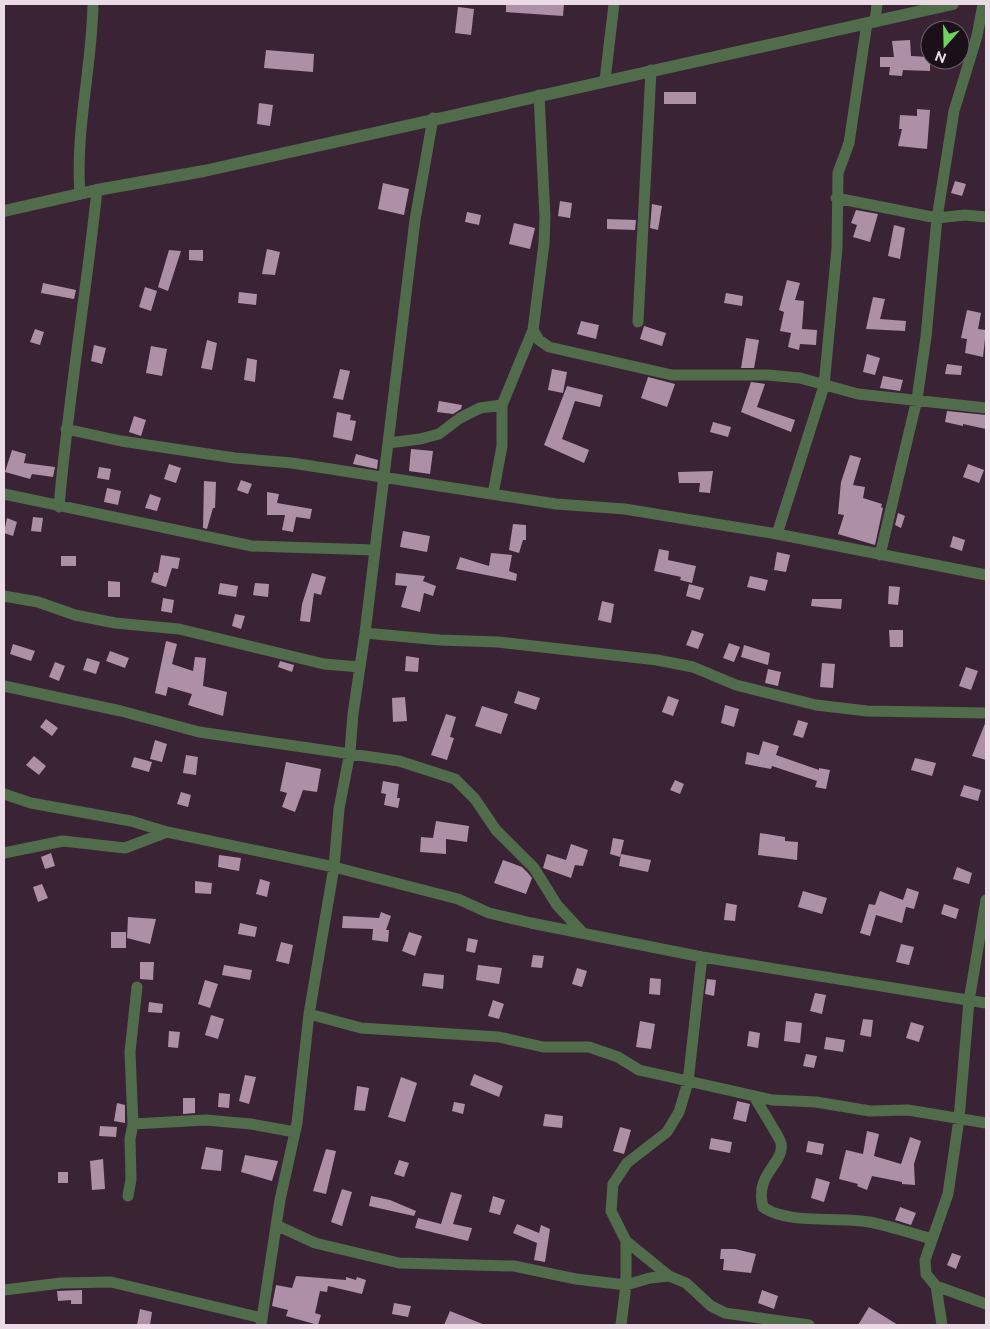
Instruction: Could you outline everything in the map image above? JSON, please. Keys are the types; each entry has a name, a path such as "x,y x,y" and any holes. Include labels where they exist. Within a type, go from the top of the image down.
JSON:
{"street":[{"path":"80,194 78,168 92,33 93,4"},
{"path":"605,80 614,4"},
{"path":"777,534 824,386 838,248 836,198 838,173 850,135 871,23 877,4"},
{"path":"4,212 97,190 204,171 433,118 953,4"},
{"path":"880,555 917,399 926,338 937,218 954,111 977,36 983,4"},
{"path":"638,322 651,70"},
{"path":"493,494 502,446 502,405 533,330 545,218 539,95"},
{"path":"4,1290 61,1283 111,1282 262,1322 276,1225 295,1132 309,1014 334,867 339,809 350,752 415,220 433,118"},
{"path":"59,507 66,429 74,383 80,319 89,269 97,190"},
{"path":"836,198 937,218 965,215 986,217"},
{"path":"533,330 538,340 549,347 672,375 768,375 800,378 858,394 986,408"},
{"path":"388,443 420,439 439,434 460,418 480,408 502,405"},
{"path":"66,429 122,441 235,458 292,463 383,476 556,504 625,509 777,534 986,575"},
{"path":"4,494 252,546 375,550"},
{"path":"4,596 38,602 75,615 116,623 179,629 324,664 360,667"},
{"path":"365,634 498,642 657,660 693,667 736,685 816,705 867,711 986,713"},
{"path":"4,686 121,710 199,732 275,744 350,752 399,761 455,779 475,799 496,830 534,868 558,905 582,932"},
{"path":"4,794 31,803 131,821 168,832 334,867 458,898 489,913 702,957 986,1004"},
{"path":"4,853 63,842 125,848 168,832"},
{"path":"986,900 969,1001 959,1119 948,1194 925,1260 926,1274 936,1286 986,1304"},
{"path":"702,957 688,1082 679,1112 667,1132 627,1163 613,1184 611,1211 626,1241 669,1276 686,1283 711,1306 724,1313 809,1325"},
{"path":"128,1196 131,1179 130,1139 134,1124 130,1052 137,987"},
{"path":"309,1014 361,1028 498,1037 543,1047 589,1047 618,1057 639,1070 772,1100 816,1102 870,1111 908,1110 986,1123"},
{"path":"754,1096 781,1143 778,1157 761,1183 760,1196 763,1207 771,1213 796,1217 868,1222 932,1239"},
{"path":"134,1124 206,1120 251,1124 295,1132"},
{"path":"276,1225 316,1243 399,1263 514,1266 576,1279 626,1285 650,1278 669,1276"},
{"path":"621,1325 626,1285 626,1241"},
{"path":"936,1286 942,1325"}],"building":[{"path":"506,4 564,4 563,16 506,12"},
{"path":"458,7 474,9 471,35 455,33"},
{"path":"910,40 911,56 920,56 920,70 930,71 903,70 902,76 889,75 890,67 880,67 880,57 894,57 892,41"},
{"path":"266,50 314,54 313,72 264,68"},
{"path":"664,92 696,92 696,104 664,104"},
{"path":"259,103 273,105 270,126 257,124"},
{"path":"917,109 930,110 927,149 898,146 902,129 899,129 900,115 917,116"},
{"path":"955,181 966,184 962,196 951,193"},
{"path":"383,183 409,189 404,215 378,209"},
{"path":"560,201 572,203 570,218 558,216"},
{"path":"652,204 662,206 658,230 650,228"},
{"path":"856,210 878,214 870,242 853,237 857,225 851,223"},
{"path":"467,212 481,215 479,225 465,222"},
{"path":"607,219 636,220 635,230 607,229"},
{"path":"514,223 535,228 530,249 509,244"},
{"path":"894,225 905,228 900,259 888,256"},
{"path":"267,249 280,252 275,275 262,274"},
{"path":"169,250 181,251 168,291 158,287"},
{"path":"189,250 203,250 203,261 189,260"},
{"path":"787,280 800,283 795,300 804,301 802,329 817,330 816,345 800,344 799,350 788,347 791,333 780,331 784,312 779,310"},
{"path":"43,283 76,290 74,299 41,293"},
{"path":"145,287 157,291 151,311 139,307"},
{"path":"239,292 257,294 256,305 238,303"},
{"path":"726,293 743,296 742,306 724,303"},
{"path":"873,297 885,299 880,319 906,321 905,331 866,329"},
{"path":"967,310 981,313 978,329 986,330 983,357 965,353 967,339 961,338"},
{"path":"581,321 599,325 596,339 577,334"},
{"path":"644,326 666,333 662,346 640,339"},
{"path":"35,329 44,332 40,345 30,342"},
{"path":"746,338 759,340 754,368 741,368"},
{"path":"207,340 217,343 212,370 201,368"},
{"path":"94,345 106,348 102,364 91,361"},
{"path":"151,346 167,349 162,376 146,373"},
{"path":"867,354 880,358 875,375 863,372"},
{"path":"247,358 257,360 255,382 244,380"},
{"path":"947,364 962,366 961,375 945,374"},
{"path":"340,369 350,371 343,400 333,398"},
{"path":"552,369 567,372 563,393 548,390"},
{"path":"883,376 903,380 900,391 880,388"},
{"path":"648,377 675,384 667,407 641,398"},
{"path":"751,382 765,384 757,407 795,420 791,432 741,412"},
{"path":"567,386 603,395 600,407 575,401 562,439 589,450 584,463 544,445"},
{"path":"439,401 462,405 461,409 453,414 437,412"},
{"path":"947,411 986,415 986,429 945,422"},
{"path":"337,412 351,415 350,420 356,421 352,441 333,437"},
{"path":"134,416 146,420 141,436 129,432"},
{"path":"713,422 731,427 728,437 710,432"},
{"path":"411,449 433,451 430,474 409,471"},
{"path":"12,450 26,454 24,463 55,467 53,477 32,474 30,479 5,472"},
{"path":"356,454 378,460 377,469 353,464"},
{"path":"850,455 861,458 853,485 865,487 863,498 882,504 881,507 883,508 875,545 838,534 844,515 838,514 841,482"},
{"path":"169,464 181,468 176,483 164,479"},
{"path":"968,464 984,470 979,483 963,477"},
{"path":"99,467 111,469 109,480 97,478"},
{"path":"713,471 710,493 699,492 700,483 679,483 678,472"},
{"path":"241,480 252,484 248,494 237,490"},
{"path":"204,481 216,482 215,508 213,508 207,529 203,528"},
{"path":"107,488 121,491 118,505 104,502"},
{"path":"267,492 279,494 277,503 312,509 310,519 296,517 293,532 282,530 285,515 267,515"},
{"path":"150,494 161,498 157,511 145,508"},
{"path":"898,513 905,516 901,528 895,525"},
{"path":"33,517 43,518 41,532 31,531"},
{"path":"7,518 17,522 13,536 4,533"},
{"path":"513,524 526,525 526,540 523,540 519,553 509,550"},
{"path":"403,531 430,536 427,552 400,547"},
{"path":"953,536 965,540 962,551 950,547"},
{"path":"659,549 669,551 668,560 696,566 692,583 680,580 681,577 654,571"},
{"path":"777,552 790,555 786,572 774,570"},
{"path":"491,553 512,555 509,571 517,574 516,581 456,569 460,557 489,566"},
{"path":"161,555 180,558 178,569 172,568 166,587 151,582 154,572 158,573"},
{"path":"61,556 76,556 76,566 61,566"},
{"path":"312,573 326,577 321,595 314,593 310,622 300,621 302,604"},
{"path":"396,573 425,576 423,581 436,586 433,596 424,593 420,612 401,607 407,586 395,585"},
{"path":"750,576 768,580 765,591 747,587"},
{"path":"108,581 120,582 120,597 108,597"},
{"path":"220,583 238,586 236,597 218,594"},
{"path":"255,583 269,584 268,597 253,595"},
{"path":"689,584 704,588 700,600 686,596"},
{"path":"889,586 900,587 898,605 888,604"},
{"path":"163,598 174,600 172,613 161,611"},
{"path":"812,599 842,599 841,609 811,606"},
{"path":"602,601 614,604 611,623 598,620"},
{"path":"235,614 245,616 241,629 232,626"},
{"path":"692,630 704,634 698,649 686,645"},
{"path":"889,630 903,630 903,647 890,647"},
{"path":"166,641 177,644 172,664 193,671 195,657 206,658 203,686 227,692 223,716 188,705 192,694 168,687 166,696 155,693"},
{"path":"729,643 740,647 734,662 723,658"},
{"path":"13,644 35,651 31,661 10,654"},
{"path":"744,645 770,653 768,665 741,657"},
{"path":"110,651 129,658 125,668 106,661"},
{"path":"406,656 419,658 418,672 405,671"},
{"path":"87,658 100,662 96,674 83,670"},
{"path":"280,661 294,665 292,672 278,667"},
{"path":"55,662 65,666 59,681 49,677"},
{"path":"822,663 835,664 833,688 820,687"},
{"path":"966,667 978,671 971,690 959,686"},
{"path":"768,669 781,672 778,686 765,683"},
{"path":"518,691 540,698 536,710 514,703"},
{"path":"668,696 679,700 673,716 662,712"},
{"path":"405,697 407,721 393,722 392,698"},
{"path":"725,705 739,709 734,727 721,723"},
{"path":"482,706 508,714 501,734 475,726"},
{"path":"446,714 456,717 450,737 454,738 447,760 431,755"},
{"path":"46,719 58,728 52,736 40,727"},
{"path":"798,720 808,723 803,738 793,735"},
{"path":"986,721 986,760 972,756"},
{"path":"155,740 167,744 162,762 150,759"},
{"path":"763,741 779,746 776,755 819,770 819,768 830,770 826,789 815,787 817,781 772,766 771,769 745,764 747,752 759,755"},
{"path":"186,755 198,757 196,775 183,773"},
{"path":"34,756 46,766 39,775 26,765"},
{"path":"134,757 152,762 149,772 131,767"},
{"path":"915,758 936,763 932,776 911,770"},
{"path":"286,762 321,769 317,792 303,790 295,812 282,807 287,793 280,791"},
{"path":"675,780 684,784 680,794 670,790"},
{"path":"383,781 399,784 397,798 400,798 398,808 384,805 386,794 381,793"},
{"path":"964,785 981,790 978,801 960,796"},
{"path":"181,792 191,795 188,807 177,804"},
{"path":"436,821 469,826 467,842 446,839 446,854 420,852 421,837 433,838"},
{"path":"760,833 785,837 785,841 798,842 797,860 758,855"},
{"path":"613,838 624,840 620,857 610,854"},
{"path":"571,844 588,850 583,866 575,865 571,878 543,868 547,854 566,860"},
{"path":"51,853 55,866 45,869 41,857"},
{"path":"621,854 651,860 648,872 619,866"},
{"path":"219,855 241,858 239,871 218,867"},
{"path":"503,860 522,867 532,878 526,894 494,883"},
{"path":"957,867 972,873 969,884 953,879"},
{"path":"260,879 270,882 267,897 256,894"},
{"path":"195,881 212,883 211,894 195,893"},
{"path":"42,884 48,898 38,902 33,887"},
{"path":"907,888 919,892 914,909 906,907 902,923 876,915 870,936 860,933 869,904 875,905 880,891 903,900"},
{"path":"803,891 827,898 822,914 798,907"},
{"path":"726,903 737,905 735,921 724,920"},
{"path":"944,904 959,909 956,919 941,914"},
{"path":"381,912 391,916 386,930 389,930 388,942 372,940 373,929 342,928 343,916 379,918"},
{"path":"128,917 156,919 150,944 127,938"},
{"path":"240,923 257,927 255,937 238,934"},
{"path":"111,932 126,932 126,948 111,948"},
{"path":"409,932 422,936 415,956 402,951"},
{"path":"468,938 478,940 475,953 466,951"},
{"path":"281,942 293,945 289,964 276,961"},
{"path":"901,944 914,947 909,965 896,962"},
{"path":"533,955 544,956 542,968 531,967"},
{"path":"140,962 154,962 153,980 140,979"},
{"path":"224,965 252,970 250,980 222,975"},
{"path":"478,965 502,968 499,984 476,980"},
{"path":"577,968 587,971 582,987 572,984"},
{"path":"424,973 444,975 443,989 422,986"},
{"path":"650,978 661,979 660,995 649,994"},
{"path":"707,979 716,980 714,996 705,994"},
{"path":"205,980 218,984 210,1008 198,1004"},
{"path":"815,993 826,995 822,1014 810,1011"},
{"path":"493,1000 504,1004 499,1019 488,1016"},
{"path":"149,1002 163,1004 162,1013 148,1012"},
{"path":"211,1015 224,1019 218,1039 205,1035"},
{"path":"863,1019 873,1020 871,1037 860,1035"},
{"path":"640,1021 655,1024 651,1049 636,1047"},
{"path":"786,1021 802,1023 800,1043 784,1041"},
{"path":"911,1022 924,1026 919,1042 906,1038"},
{"path":"169,1031 180,1032 178,1048 168,1047"},
{"path":"749,1031 760,1033 758,1048 747,1046"},
{"path":"826,1037 845,1040 843,1052 824,1049"},
{"path":"806,1054 817,1056 814,1068 803,1066"},
{"path":"474,1074 503,1086 499,1097 470,1085"},
{"path":"245,1075 256,1077 249,1104 239,1101"},
{"path":"401,1077 417,1083 405,1122 388,1117"},
{"path":"357,1086 369,1088 365,1111 354,1110"},
{"path":"219,1093 230,1094 229,1108 218,1107"},
{"path":"183,1098 195,1098 195,1113 183,1114"},
{"path":"737,1101 750,1104 746,1122 733,1119"},
{"path":"454,1102 465,1104 463,1114 452,1111"},
{"path":"117,1103 125,1105 125,1123 114,1121"},
{"path":"545,1114 563,1116 562,1128 543,1126"},
{"path":"100,1126 117,1127 116,1137 99,1136"},
{"path":"620,1127 631,1130 624,1154 613,1151"},
{"path":"867,1131 879,1134 874,1156 901,1164 910,1137 921,1141 914,1164 915,1185 902,1184 902,1182 872,1176 867,1190 857,1186 858,1184 839,1179 846,1150 863,1154"},
{"path":"711,1138 732,1142 730,1153 709,1149"},
{"path":"808,1141 824,1144 822,1155 806,1152"},
{"path":"206,1147 223,1150 221,1171 201,1169"},
{"path":"326,1149 336,1151 326,1194 313,1191"},
{"path":"245,1155 278,1161 272,1181 241,1172"},
{"path":"103,1159 105,1189 92,1190 90,1161"},
{"path":"399,1160 409,1163 404,1177 394,1174"},
{"path":"58,1172 68,1172 68,1183 58,1183"},
{"path":"816,1178 830,1182 824,1202 811,1198"},
{"path":"342,1189 352,1192 342,1226 331,1222"},
{"path":"451,1192 462,1195 453,1224 472,1228 468,1241 415,1228 418,1218 441,1224"},
{"path":"371,1196 390,1200 416,1211 414,1216 369,1206"},
{"path":"493,1196 505,1200 500,1215 489,1212"},
{"path":"900,1207 916,1213 911,1225 895,1220"},
{"path":"517,1224 539,1233 541,1225 550,1229 545,1262 534,1260 537,1243 513,1233"},
{"path":"721,1249 735,1249 756,1254 751,1273 723,1270 724,1259 720,1259"},
{"path":"952,1253 961,1256 956,1269 947,1265"},
{"path":"296,1276 346,1280 346,1277 356,1280 357,1277 366,1280 362,1294 328,1286 327,1292 320,1291 315,1313 321,1315 318,1325 286,1316 288,1310 272,1306 276,1285 292,1288"},
{"path":"82,1290 82,1304 71,1304 71,1300 58,1301 57,1291"},
{"path":"762,1290 778,1296 774,1309 758,1303"},
{"path":"394,1303 411,1306 408,1317 392,1314"},
{"path":"869,1307 898,1325 858,1325"},
{"path":"140,1309 152,1312 150,1325 137,1325"},
{"path":"450,1311 485,1325 444,1325"}]}
